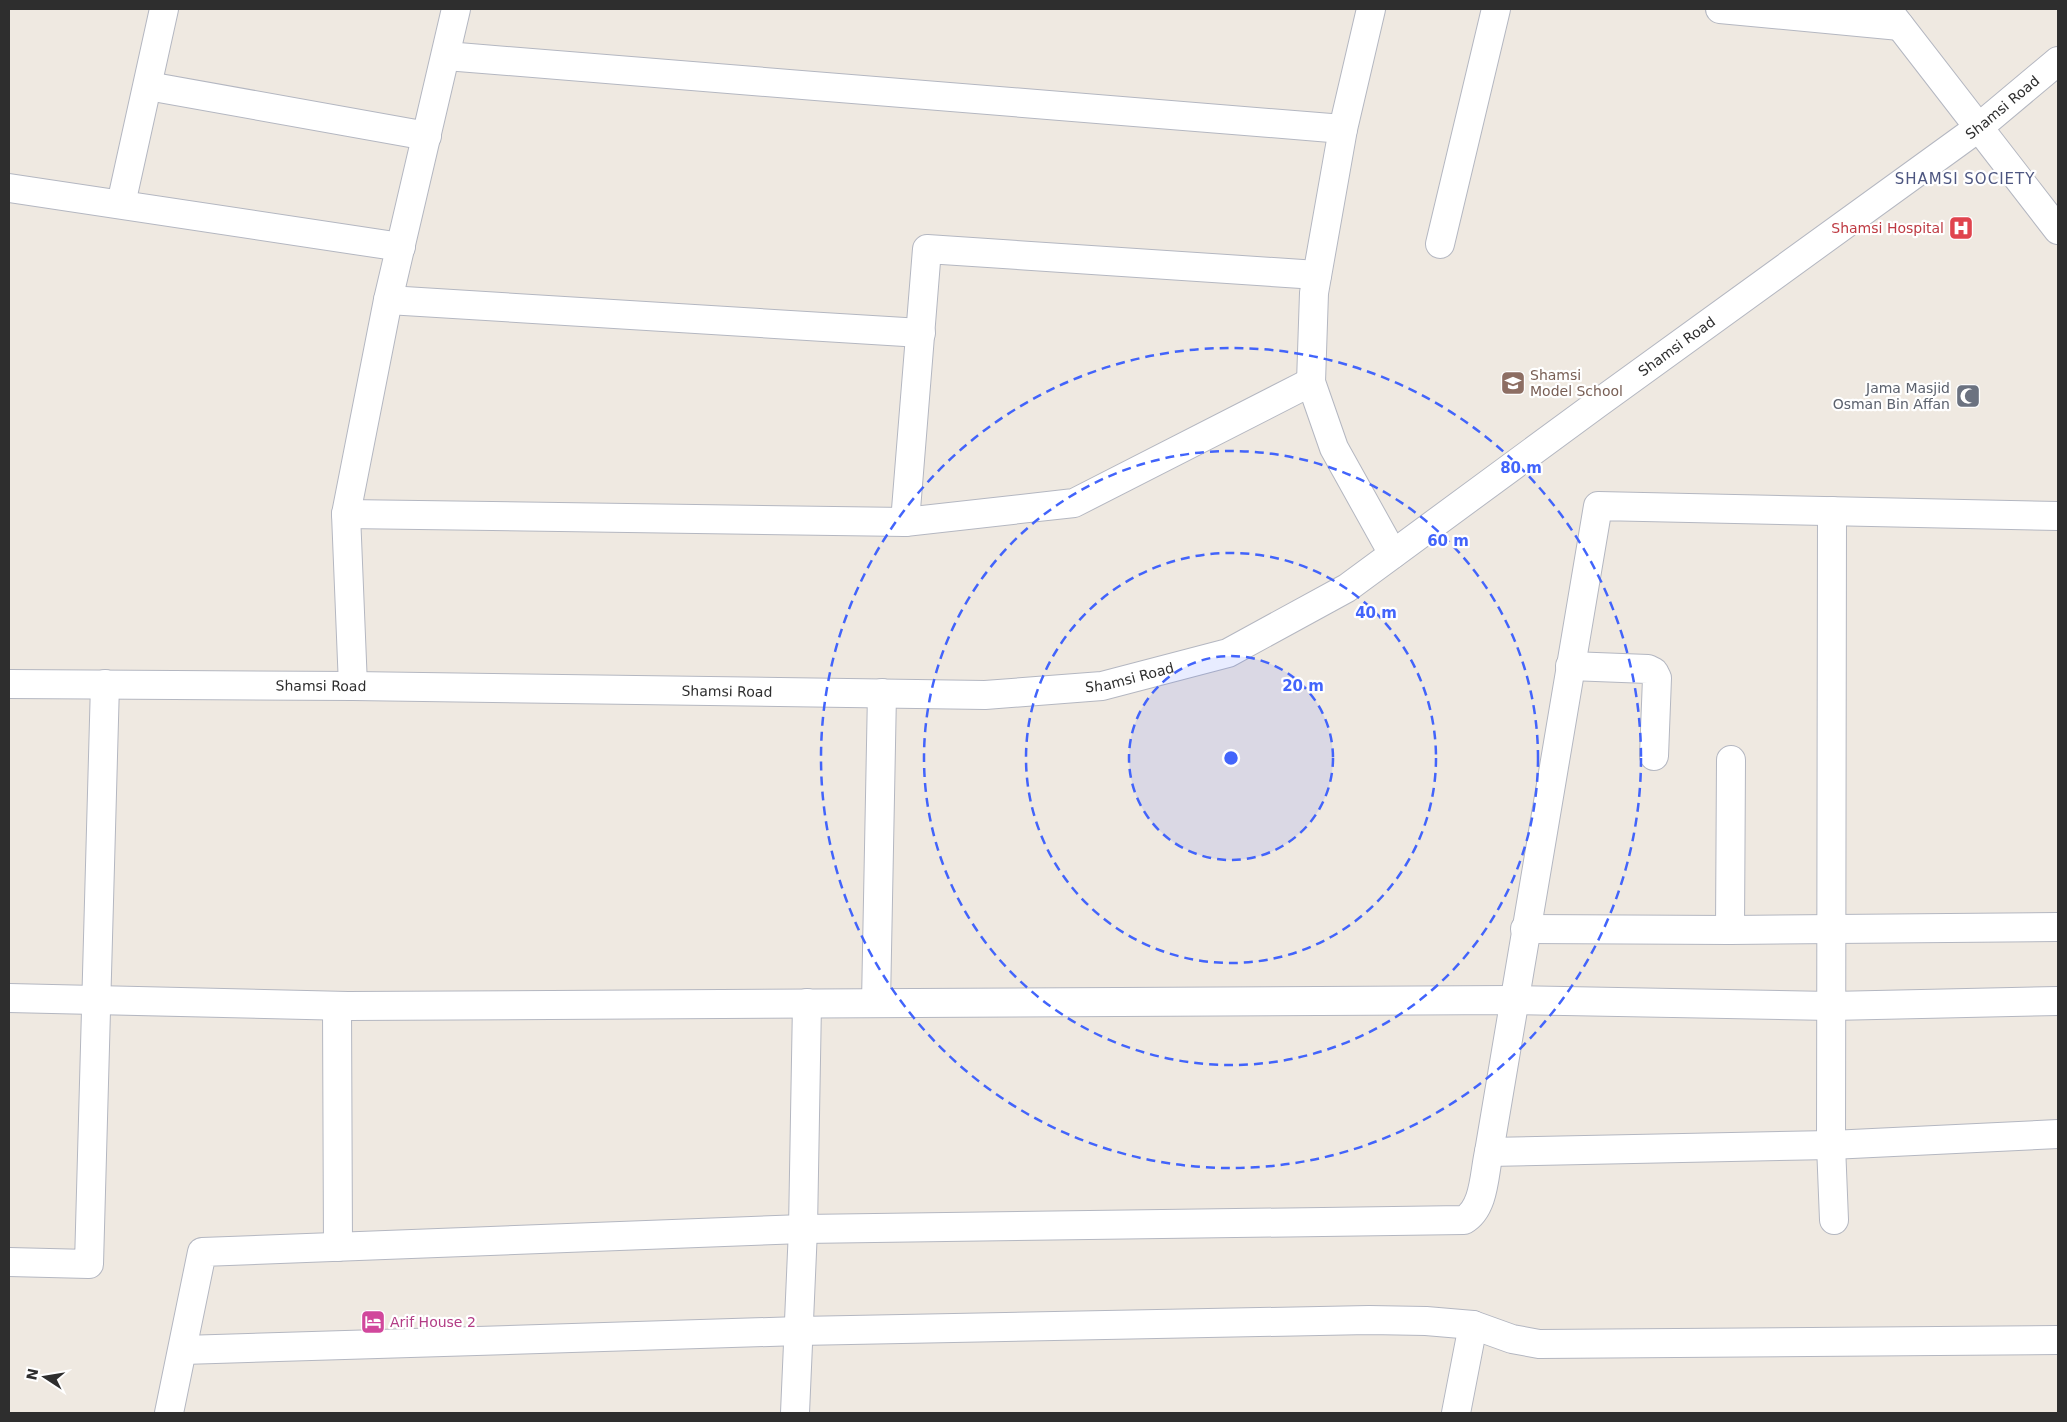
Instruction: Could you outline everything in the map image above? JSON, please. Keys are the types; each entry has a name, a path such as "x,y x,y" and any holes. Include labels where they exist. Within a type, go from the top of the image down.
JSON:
{"street":[{"path":"121,204 164,9"},
{"path":"353,686 346,514 388,300 456,9"},
{"path":"1371,9 1343,129 1314,293 1311,382 1334,448 1392,554"},
{"path":"1440,244 1496,9"},
{"path":"1720,9 1893,17 2058,230"},
{"path":"446,56 1343,129"},
{"name":"Shamsi Road","path":"9,684 353,686 984,695 1102,686 1228,653 1347,588 1978,128 2058,61"},
{"path":"148,86 427,136"},
{"path":"9,188 401,247"},
{"path":"905,522 927,249 1317,275"},
{"path":"388,300 921,333"},
{"path":"346,514 905,522 1074,502 1311,382"},
{"path":"169,1413 202,1252 803,1229 1464,1220 1473,1215 1478,1204 1489,1152 1525,929 1598,506 2058,516"},
{"path":"1832,512 1831,1145 1834,1220"},
{"path":"1570,666 1648,669 1654,672 1657,678 1654,756"},
{"path":"9,1262 89,1264 98,1000 105,684"},
{"path":"876,1003 882,693"},
{"path":"1730,930 1731,760"},
{"path":"1525,929 1730,930 2058,927"},
{"path":"9,998 337,1006 1514,1000 1831,1006 2058,1001"},
{"path":"795,1413 803,1229 807,1003"},
{"path":"337,1006 338,1247"},
{"path":"1489,1152 1831,1145 2058,1134"},
{"path":"182,1350 800,1331 1370,1320 1426,1321 1473,1325 1512,1339 1539,1344 2058,1340"},
{"path":"1456,1413 1473,1325"}],"place":[{"name":"Shamsi Hospital","path":"1961,228"},
{"name":"Shamsi Model School","path":"1513,383"},
{"name":"Jama Masjid Osman Bin Affan","path":"1968,396"},
{"name":"Arif House 2","path":"373,1322"}],"district":[{"name":"SHAMSI SOCIETY","path":"1965,179"}]}
